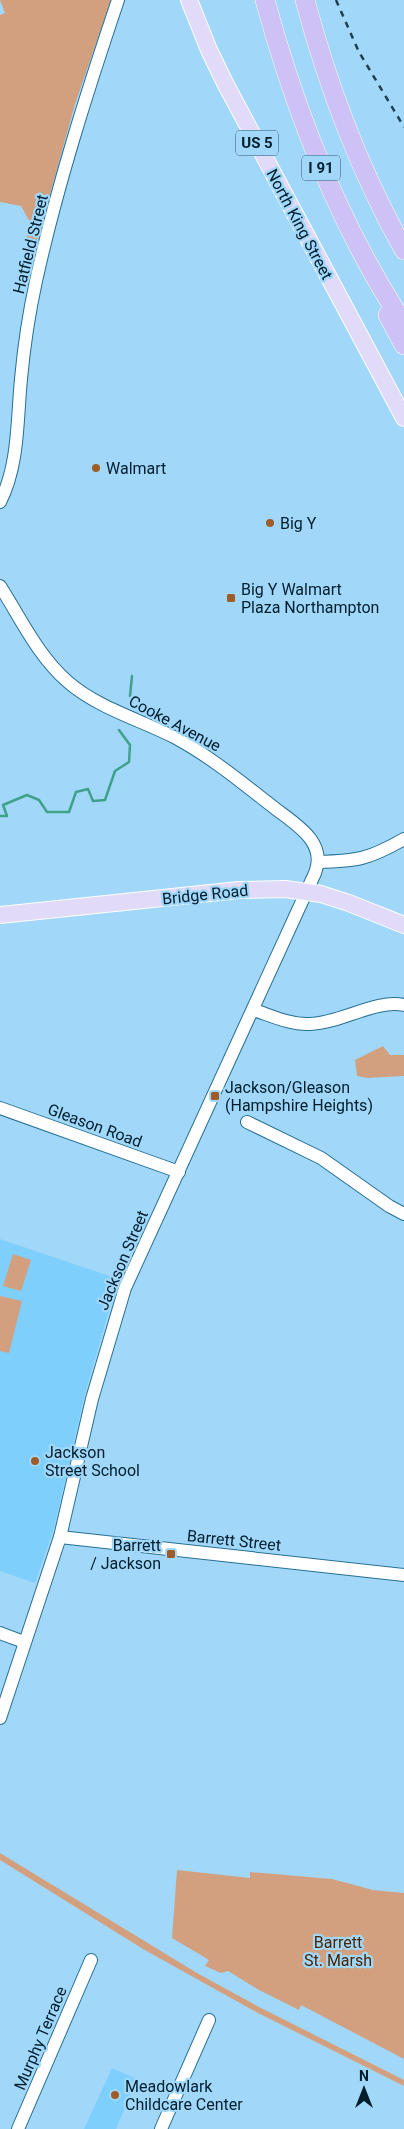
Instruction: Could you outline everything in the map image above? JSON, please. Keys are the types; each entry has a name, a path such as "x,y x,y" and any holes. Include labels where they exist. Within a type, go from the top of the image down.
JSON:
{"highway":[{"name":"I 91","path":"265,0 301,116 325,176 352,233 404,324"},
{"name":"I 91","path":"305,0 324,63 358,158 404,250"},
{"path":"324,63 363,151 404,234"},
{"path":"352,233 380,298 404,346"}],"main road":[{"name":"North King Street","path":"189,0 209,50 225,83 404,418"},
{"name":"Bridge Road","path":"0,915 238,890 285,889 306,891 349,903 404,925"}],"street":[{"name":"Hatfield Street","path":"0,502 9,476 16,438 26,339 36,281 76,130 118,0"},
{"name":"Cooke Avenue","path":"0,586 42,655 69,683 89,697 182,742 225,769 306,834 316,847 318,862"},
{"path":"306,891 318,862 353,861 374,856 404,839"},
{"name":"Jackson Street","path":"0,1718 60,1537 92,1398 125,1288 254,1010 306,891"},
{"path":"254,1010 291,1022 310,1024 340,1019 384,1004 404,1005"},
{"name":"Gleason Road","path":"0,1108 179,1172"},
{"path":"246,1122 321,1158 388,1206 404,1214"},
{"name":"Barrett Street","path":"60,1537 404,1575"},
{"path":"0,1633 24,1642"},
{"name":"Murphy Terrace","path":"18,2129 91,1960"},
{"path":"161,2129 209,2020"}],"shaded area":[{"name":"Jackson Street School","path":"0,1239 118,1279 85,1394 54,1528 35,1583 0,1571"},
{"name":"Meadowlark Childcare Center","path":"112,2068 137,2079 116,2129 84,2129"}],"green space":[{"path":"0,0 111,0 75,104 35,248 26,241 30,222 21,206 0,202 0,15 5,13"},
{"path":"383,1046 390,1055 404,1055 404,1076 367,1078 357,1076 355,1060"},
{"path":"13,1254 31,1260 21,1291 3,1286"},
{"path":"0,1296 22,1301 9,1353 0,1351"},
{"path":"0,1853 197,1973 261,2008 404,2080 404,2086 258,2013 143,1949 0,1860"},
{"name":"Barrett St. Marsh","path":"177,1870 250,1878 250,1872 332,1879 373,1890 404,1893 404,2059 301,2005 299,2010 259,1990 228,1971 221,1973 205,1966 209,1960 172,1938"}],"waterway":[{"path":"130,696 132,676"},
{"path":"0,816 7,816 3,805 27,795 39,800 47,812 69,812 76,792 88,789 93,801 105,800 115,771 129,762 130,745 119,730"}],"railway":[{"path":"336,0 359,52 404,127"}],"place":[{"name":"Walmart","path":"96,468"},
{"name":"Big Y","path":"270,523"},
{"name":"Big Y Walmart Plaza Northampton","path":"231,598"},
{"name":"Jackson/Gleason (Hampshire Heights)","path":"215,1096"},
{"name":"Jackson Street School","path":"35,1461"},
{"name":"Barrett / Jackson","path":"171,1554"},
{"name":"Meadowlark Childcare Center","path":"115,2095"}]}
